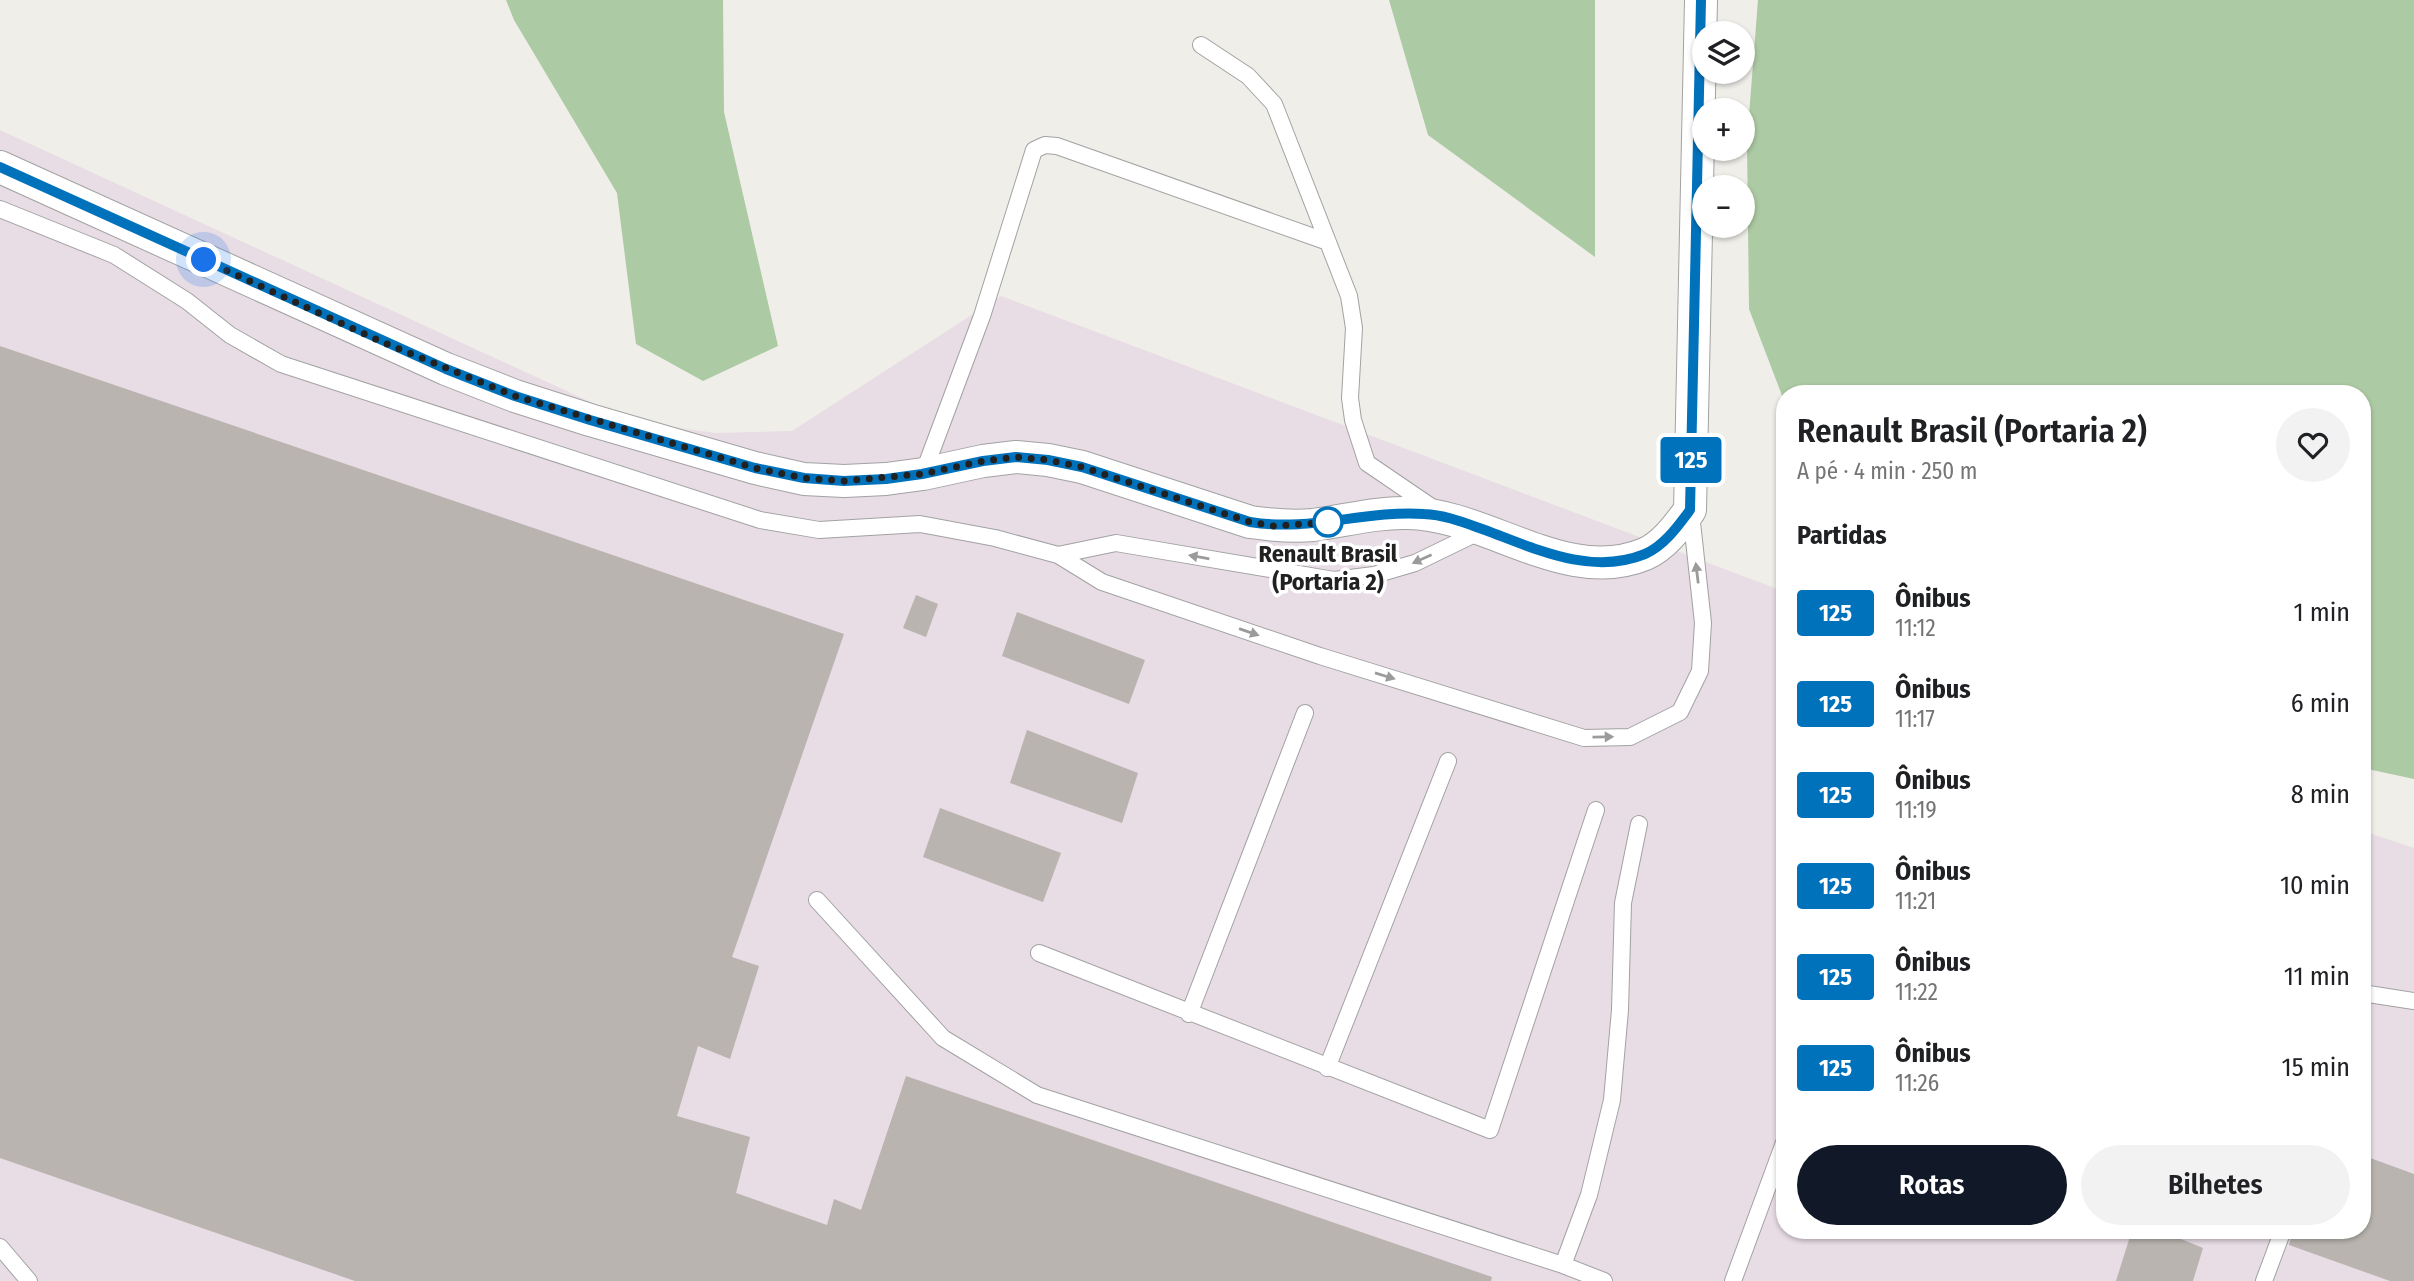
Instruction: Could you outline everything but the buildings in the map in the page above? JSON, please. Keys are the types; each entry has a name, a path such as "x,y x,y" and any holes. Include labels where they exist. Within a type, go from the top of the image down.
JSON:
{"street":[{"path":"0,167 382,342 515,396 755,468 804,478 844,481 922,474 1016,457 1082,467 1250,522 1274,526 1311,525 1385,514 1443,515 1578,561 1612,563 1646,554 1671,535 1690,510 1701,0"}],"lane":[{"path":"1201,45 1248,76 1274,104 1349,296 1354,328 1350,398 1353,420 1367,463 1443,515"},
{"path":"922,474 982,316 1034,150 1045,145 1056,146 1328,242"},
{"path":"0,209 114,256 187,301 230,334 281,364 760,520 819,530 920,524 995,538 1058,555 1102,582 1320,656 1584,737 1630,737 1681,712 1700,671 1703,623 1690,510"},
{"path":"1058,555 1116,543 1334,580 1374,575 1415,563 1483,530"},
{"path":"1189,1014 1304,713"},
{"path":"1327,1068 1448,761"},
{"path":"1039,953 1490,1130 1596,810"},
{"path":"1563,1265 1589,1195 1612,1100 1620,1010 1623,903 1639,824"},
{"path":"817,900 943,1038 1037,1095 1563,1265 1604,1281"},
{"path":"2371,994 2414,1001"},
{"path":"1732,1281 1776,1164"},
{"path":"2264,1281 2280,1239"},
{"path":"0,1247 29,1281"}],"shaded area":[{"path":"0,130 634,422 716,433 792,431 1001,296 1776,589 1776,1239 2371,1239 2371,834 2414,848 2414,1281 0,1281"}],"green space":[{"path":"506,0 723,0 724,112 778,346 703,381 636,344 617,193 514,20"},
{"path":"1389,0 1595,0 1595,257 1428,135"},
{"path":"1758,0 2414,0 2414,779 2371,770 2371,385 1778,385 1749,309 1748,238 1755,238 1755,175 1747,175 1747,161 1755,161 1755,98 1750,98 1751,84 1755,84"}],"bus line":[{"name":"125","path":"0,167 357,331 446,369 515,396 755,468 804,478 844,481 922,474 1016,457 1048,460 1082,467 1250,522 1274,526 1311,525 1374,515 1443,515 1548,553 1578,561 1612,563 1646,554 1671,535 1690,510 1701,0"}],"place":[{"name":"Renault Brasil (Portaria 2)","path":"1328,522"}],"route":[{"path":"204,260 382,342 515,396 755,468 804,478 844,481 922,474 1016,457 1048,460 1082,467 1250,522 1274,526 1332,522 1328,522"}]}
